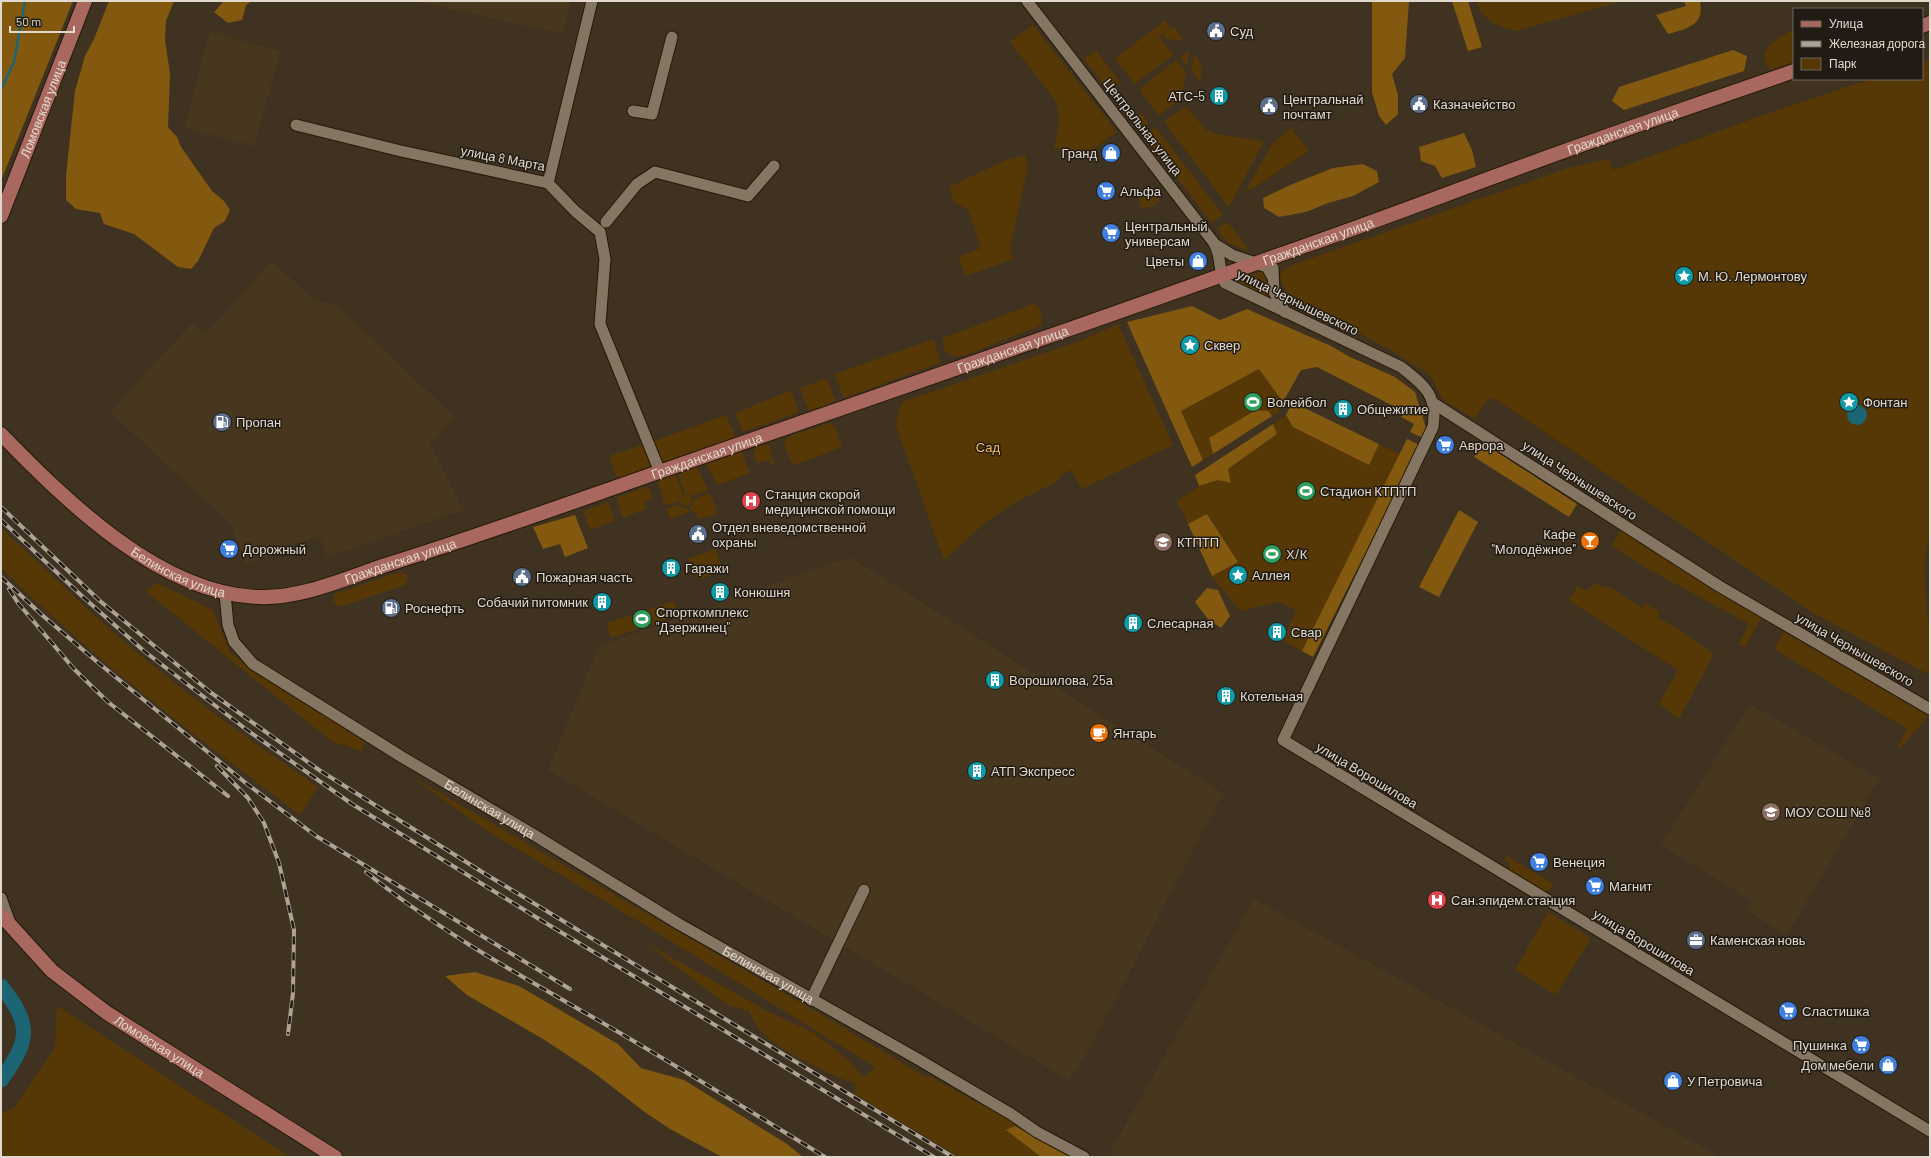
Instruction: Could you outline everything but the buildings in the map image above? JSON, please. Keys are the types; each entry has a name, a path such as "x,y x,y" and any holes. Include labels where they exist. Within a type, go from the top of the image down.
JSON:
{"main road":[{"name":"Ломовская улица","path":"1,216 85,1"},
{"name":"Гражданская улица","path":"225,594 261,598 292,594 454,544 1220,280 1238,264 1258,263 1545,158 1793,71"},
{"name":"Белинская улица","path":"1,434 36,470 85,515 152,564 189,581 225,594"},
{"name":"Ломовская улица","path":"1,915 52,972 107,1013 335,1157"}],"street":[{"name":"улица 8 Марта","path":"296,125 401,151 548,183 592,1"},
{"name":"Центральная улица","path":"1027,1 1214,243 1220,256 1220,280"},
{"path":"633,111 652,114 672,36"},
{"path":"606,222 637,184 655,172 748,196 774,166"},
{"path":"548,183 575,211 600,232 605,260 600,324 660,472"},
{"path":"1214,243 1238,264"},
{"path":"1274,257 1272,276 1274,292 1286,313"},
{"path":"1258,263 1267,267 1272,276"},
{"name":"улица Чернышевского","path":"1220,280 1401,367 1420,382 1428,391 1433,403 1719,586 1930,709"},
{"name":"улица Ворошилова","path":"1433,403 1435,414 1433,427 1282,740 1930,1131"},
{"name":"Белинская улица","path":"225,594 228,625 234,642 242,654 253,664 402,757 531,833 679,924 992,1103 1038,1132 1084,1157"},
{"path":"811,1000 864,890"},
{"path":"1,898 11,925"}],"shaded area":[{"path":"1,1 73,1 1,181"},
{"path":"109,1 174,1 166,21 165,40 170,74 168,127 177,137 181,147 212,191 224,201 230,210 225,221 214,228 198,261 191,269 178,267 134,234 104,224 100,213 76,209 66,200 66,175 75,91 85,56 94,39"},
{"path":"224,1 252,1 246,5 242,20 228,23 214,12"},
{"path":"414,1 571,1 563,34"},
{"path":"1372,1 1409,1 1405,58 1392,74 1398,95 1398,114 1386,125 1379,116 1372,92"},
{"path":"1452,1 1468,1 1482,47 1468,51"},
{"path":"1684,1 1704,1 1700,2 1700,16 1693,25 1668,34 1656,15 1686,6"},
{"path":"210,32 280,51 255,146 184,128"},
{"path":"1733,50 1747,56 1744,71 1624,110 1612,101 1619,87"},
{"path":"1464,133 1472,150 1476,167 1442,178 1435,166 1421,161 1419,147"},
{"path":"1363,164 1377,171 1379,182 1353,196 1328,203 1306,212 1279,217 1264,208 1263,198 1290,185 1333,168"},
{"path":"272,261 314,300 336,305 455,417 430,444 463,510 327,557 319,536 246,564 230,523 110,412 192,323 205,334"},
{"path":"1192,306 1220,320 1247,309 1331,346 1350,357 1395,377 1415,392 1426,428 1423,438 1410,432 1414,424 1401,417 1403,411 1317,367 1301,370 1283,402 1259,369 1181,411 1203,460 1192,467 1127,322"},
{"path":"1292,402 1379,444 1369,465 1293,427 1286,415"},
{"path":"1256,410 1268,411 1272,416 1213,454 1209,438"},
{"path":"1273,424 1277,434 1228,469 1231,483 1218,480 1199,486 1195,475"},
{"path":"1407,439 1420,445 1313,657 1302,651"},
{"path":"1483,443 1577,504 1569,517 1474,457"},
{"path":"1459,510 1478,522 1439,597 1419,587"},
{"path":"1207,514 1238,562 1212,576 1188,524"},
{"path":"575,515 588,548 565,557 560,544 543,549 533,527"},
{"path":"850,557 1223,793 1089,1050 1069,1080 548,770 599,646"},
{"path":"1207,588 1218,590 1230,616 1221,628 1208,619 1195,602"},
{"name":"МОУ СОШ №8","path":"1750,704 1879,779 1787,935 1747,911 1752,901 1661,845"},
{"path":"1254,899 1721,1157 1117,1157 1110,1152"},
{"path":"475,972 519,986 618,1044 641,1068 684,1080 787,1144 803,1157 722,1157 670,1129 646,1113 593,1072 543,1039 467,995 445,976"},
{"path":"1015,1126 1070,1157 1041,1157 1006,1130"}],"green space":[{"path":"1476,1 1623,1 1516,31 1492,22 1479,8"},
{"path":"1165,20 1171,28 1159,37 1173,55 1135,84 1115,59"},
{"path":"1033,25 1117,132 1092,150 1098,160 1073,156 1054,147 1059,124 1057,103 1010,42"},
{"path":"1174,27 1183,39 1166,39 1163,35"},
{"path":"1793,30 1793,62 1771,70 1766,64 1764,58 1766,52 1769,46 1788,32"},
{"path":"1096,50 1121,83 1105,86 1084,59"},
{"path":"1189,51 1187,67 1180,57"},
{"path":"1194,54 1202,65 1200,82 1192,71"},
{"path":"1930,59 1930,530 1924,566 1928,623 1930,628 1930,675 1818,616 1498,401 1489,398 1474,419 1443,400 1430,375 1396,353 1318,311 1295,302 1283,286 1280,278 1282,270 1295,264 1571,167 1609,159 1613,170 1777,110 1868,80 1923,80 1923,62"},
{"path":"1176,60 1186,72 1182,97 1159,116 1139,90"},
{"path":"1186,106 1205,129 1216,134 1264,141 1229,207 1164,122"},
{"path":"1141,113 1149,123 1139,131 1131,121"},
{"path":"1156,128 1223,215 1212,223 1144,136"},
{"path":"1291,128 1309,151 1254,188 1245,192 1272,144"},
{"path":"1025,155 1028,166 1010,248 1014,259 966,276 958,257 981,248 968,209 954,203 949,187 1006,160"},
{"path":"1151,192 1159,200 1156,205 1142,209 1138,197"},
{"path":"1228,222 1249,251 1228,243 1217,229"},
{"path":"1266,270 1267,286 1274,302 1233,281"},
{"path":"1033,304 1041,310 1042,325 963,356 950,355 945,351 943,338"},
{"name":"Сад","path":"1118,324 1173,445 1082,489 1071,470 1061,475 1058,481 1014,503 985,523 944,560 896,426 898,412 904,401 1083,340"},
{"path":"934,339 940,363 844,398 834,374"},
{"path":"1259,369 1283,402 1280,410 1272,416 1268,411 1209,438 1213,454 1203,460 1180,411"},
{"path":"827,378 836,401 809,411 800,388"},
{"path":"791,390 799,412 743,432 735,413"},
{"path":"726,415 736,438 663,462 654,441"},
{"path":"1286,415 1293,427 1369,464 1379,444 1400,454 1302,651 1283,641 1296,610 1279,602 1240,611 1212,576 1238,562 1208,514 1188,524 1177,501 1199,486 1218,480 1228,469 1277,434 1273,424"},
{"path":"829,423 835,427 842,447 795,465 791,461 784,445 787,437"},
{"path":"644,444 653,465 617,479 609,456"},
{"path":"769,444 775,467 768,460 757,463 753,454 757,446"},
{"path":"741,450 750,473 717,485 705,462"},
{"path":"697,467 708,490 694,496 685,493 678,474"},
{"path":"675,475 683,494 679,501 665,506 657,480"},
{"path":"648,486 653,499 644,502 646,509 623,518 616,498"},
{"path":"710,493 718,514 698,519 695,511 692,512 689,508 693,505 694,499"},
{"path":"686,494 690,496 692,500 690,504 686,506 682,504 680,500 682,496"},
{"path":"608,502 615,521 590,530 583,511"},
{"path":"678,505 683,508 687,508 689,512 671,519 666,509"},
{"path":"1,528 72,595 166,676 230,725 318,787 300,815 184,727 109,666 36,602 1,568"},
{"path":"1621,529 1762,616 1745,647 1739,644 1749,624 1650,570 1612,546"},
{"path":"715,549 723,570 701,579 695,575 688,559"},
{"path":"399,572 406,574 408,577 405,585 342,606 337,606 333,600 335,594"},
{"path":"157,583 213,610 230,653 365,742 361,752 345,745 334,743 145,591"},
{"path":"1596,583 1606,588 1608,586 1642,608 1645,603 1660,612 1657,617 1677,628 1714,654 1679,719 1659,704 1678,670 1569,601 1577,586 1586,591"},
{"name":"Спорткомплекс \"Дзержинец\"","path":"674,601 679,615 611,638 606,623"},
{"path":"1784,631 1928,716 1901,748 1898,745 1907,729 1774,649"},
{"path":"409,775 924,1076 929,1076 1010,1120 1015,1126 1007,1131 1041,1157 959,1157 855,1094 855,1084 804,1061 780,1046 760,1030 749,1011 727,1005 644,942 767,1011 814,1033 848,1060 864,1077 875,1067 656,932 487,831"},
{"path":"1507,856 1553,884 1550,890 1544,893 1508,870 1511,863 1505,860"},
{"path":"1548,912 1591,938 1556,995 1515,970"},
{"path":"57,1006 290,1157 1,1157 1,1113 14,1108 55,1048"}],"water":[{"path":"1857,405 1864,408 1867,415 1864,422 1857,425 1850,422 1847,415 1850,408"}],"waterway":[{"path":"1,89 14,62 25,1"},
{"path":"1,986 18,1012 24,1033 18,1054 1,1080"}],"railway":[{"path":"1,507 100,601 210,692 319,770 487,875 953,1157"},
{"path":"1,520 83,597 144,651 247,730 352,804 539,919 934,1157"},
{"path":"1,577 42,615 96,661 247,784 316,836 570,989"},
{"path":"9,589 18,603 74,669 108,702 228,796"},
{"path":"217,766 248,798 264,823 279,863 294,930 293,993 288,1034"},
{"path":"366,872 419,912 474,948 678,1067 825,1157"}],"place":[{"name":"Суд","path":"1216,31"},
{"name":"АТС-5","path":"1219,96"},
{"name":"Казначейство","path":"1419,104"},
{"name":"Центральнай почтамт","path":"1269,106"},
{"name":"Гранд","path":"1111,153"},
{"name":"Альфа","path":"1106,191"},
{"name":"Центральный универсам","path":"1111,233"},
{"name":"Цветы","path":"1198,261"},
{"name":"М. Ю. Лермонтову","path":"1684,276"},
{"name":"Сквер","path":"1190,345"},
{"name":"Волейбол","path":"1253,402"},
{"name":"Фонтан","path":"1849,402"},
{"name":"Общежитие","path":"1343,409"},
{"name":"Пропан","path":"222,422"},
{"name":"Аврора","path":"1445,445"},
{"name":"Стадион КТПТП","path":"1306,491"},
{"name":"Станция скорой медицинской помощи","path":"751,501"},
{"name":"Отдел вневедомственной охраны","path":"698,534"},
{"name":"Кафе \"Молодёжное\"","path":"1590,541"},
{"name":"КТПТП","path":"1163,542"},
{"name":"Дорожный","path":"229,549"},
{"name":"Х/К","path":"1272,554"},
{"name":"Гаражи","path":"671,568"},
{"name":"Аллея","path":"1238,575"},
{"name":"Пожарная часть","path":"522,577"},
{"name":"Конюшня","path":"720,592"},
{"name":"Собачий питомник","path":"602,602"},
{"name":"Роснефть","path":"391,608"},
{"name":"Спорткомплекс \"Дзержинец\"","path":"642,619"},
{"name":"Слесарная","path":"1133,623"},
{"name":"Свар","path":"1277,632"},
{"name":"Ворошилова, 25а","path":"995,680"},
{"name":"Котельная","path":"1226,696"},
{"name":"Янтарь","path":"1099,733"},
{"name":"АТП Экспресс","path":"977,771"},
{"name":"МОУ СОШ №8","path":"1771,812"},
{"name":"Венеция","path":"1539,862"},
{"name":"Магнит","path":"1595,886"},
{"name":"Сан.эпидем.станция","path":"1437,900"},
{"name":"Каменская новь","path":"1696,940"},
{"name":"Сластишка","path":"1788,1011"},
{"name":"Пушинка","path":"1861,1045"},
{"name":"Дом мебели","path":"1888,1065"},
{"name":"У Петровича","path":"1673,1081"}]}
